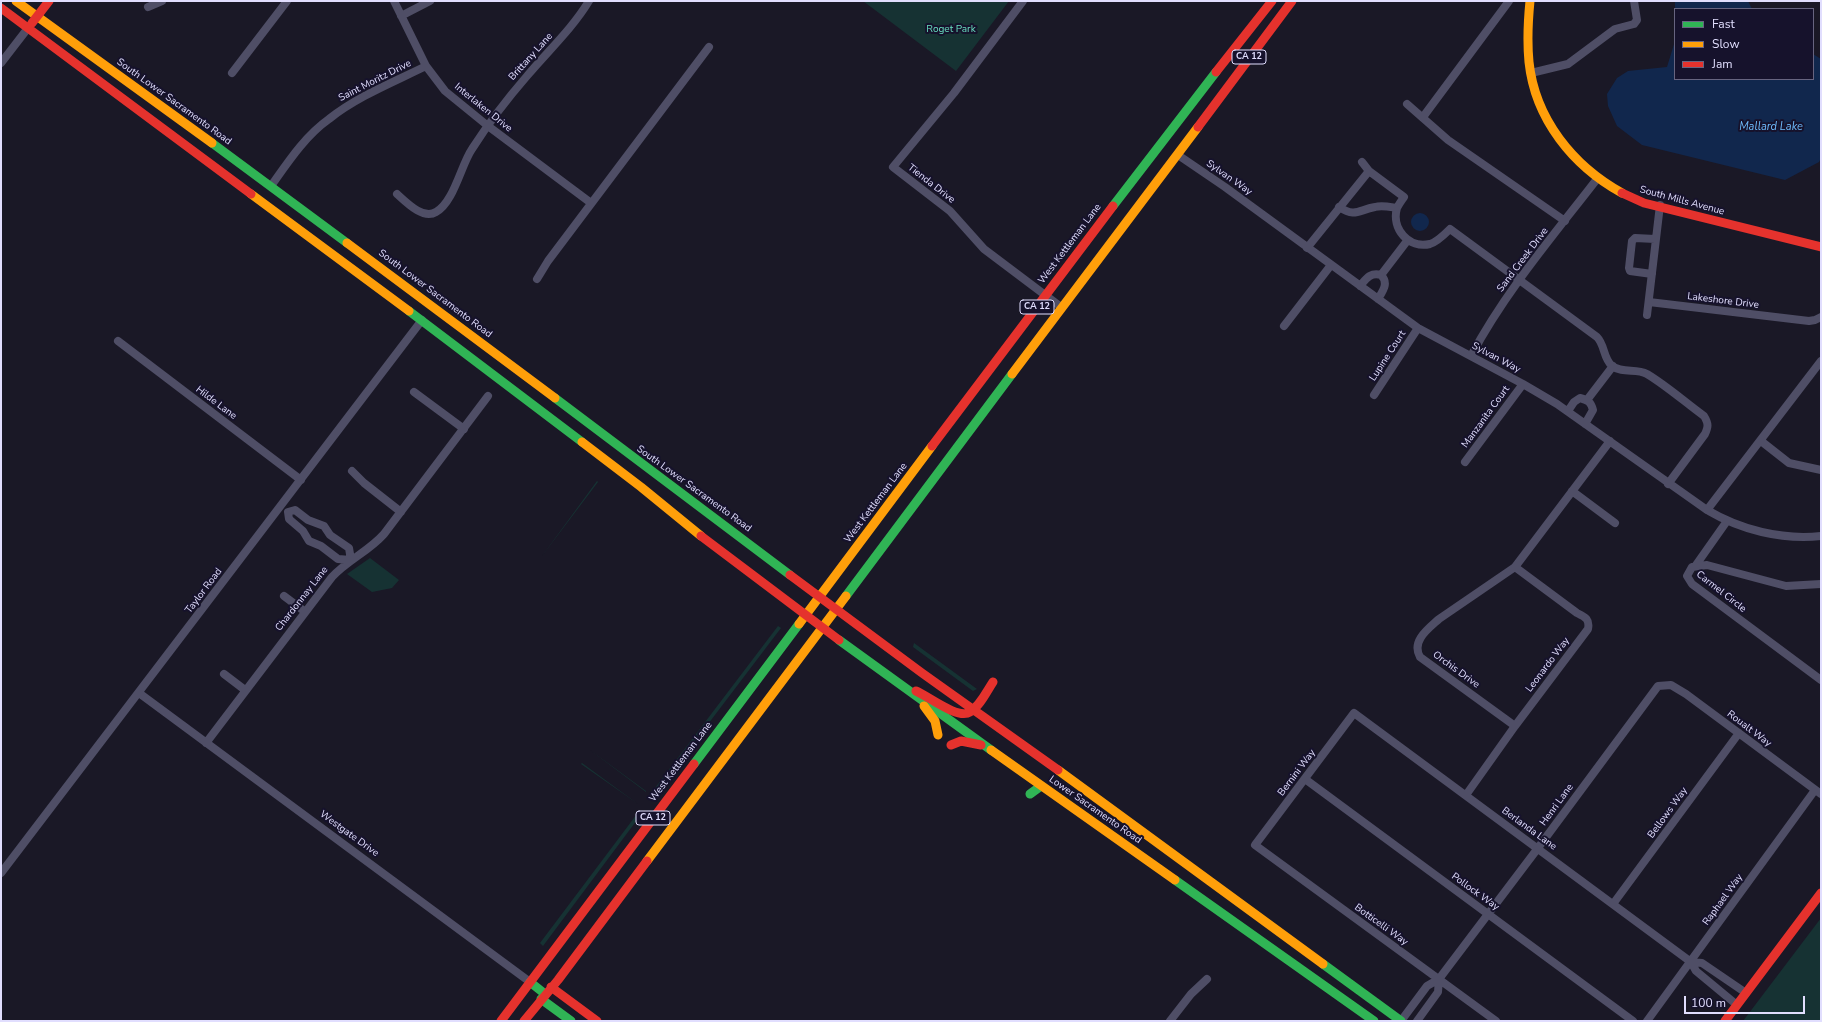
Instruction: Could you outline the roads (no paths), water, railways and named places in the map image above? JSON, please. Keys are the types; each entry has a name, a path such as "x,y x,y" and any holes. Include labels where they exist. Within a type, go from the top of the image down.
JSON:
{"main road":[{"name":"South Lower Sacramento Road","path":"16,1 467,332 837,610"},
{"path":"28,28 49,1"},
{"name":"West Kettleman Lane","path":"501,1021 1121,195 1272,1"},
{"name":"CA 12","path":"524,1021 837,610 1061,307 1178,155 1292,1"},
{"name":"South Mills Avenue","path":"1530,1 1527,20 1531,73 1534,91 1540,109 1556,139 1573,159 1597,179 1635,200 1660,205 1765,234 1821,247"},
{"path":"1,8 422,320 616,467 722,553 806,615"},
{"path":"422,320 427,316 432,316 453,330 467,332"},
{"name":"Lower Sacramento Road","path":"837,610 1401,1021"},
{"name":"Lower Sacramento Road","path":"806,615 1041,786 1194,892 1374,1021"},
{"path":"908,690 924,693 959,714 966,714 973,708 994,682"},
{"path":"908,690 927,709 935,721 938,735"},
{"path":"951,744 961,741 969,742 978,744 993,751"},
{"path":"1034,796 1041,786"},
{"path":"1725,1021 1821,893"},
{"name":"Westgate Drive","path":"530,982 546,993"},
{"path":"546,993 571,1021"},
{"path":"546,993 598,1021"}],"street":[{"path":"148,7 162,1"},
{"path":"232,73 287,1"},
{"name":"Interlaken Drive","path":"394,1 426,66 445,91 488,126 591,203"},
{"path":"401,16 430,1"},
{"name":"Brittany Lane","path":"397,194 414,208 423,213 431,214 438,211 458,181 468,154 488,126 528,76 570,28 589,1"},
{"name":"Tienda Drive","path":"1023,1 954,93 894,167 950,211 984,249 1061,307"},
{"path":"1422,117 1509,1"},
{"path":"1531,73 1568,64 1615,29 1634,24 1637,20 1634,1"},
{"path":"1,63 28,28"},
{"path":"537,279 548,260 709,47"},
{"name":"Saint Moritz Drive","path":"270,186 307,139 328,119 351,104 426,66"},
{"path":"1407,104 1448,140 1565,221"},
{"name":"Sylvan Way","path":"1178,155 1225,187 1418,328 1523,384 1568,411 1668,484 1727,522 1752,530 1785,536 1821,536"},
{"path":"1362,162 1369,171 1404,197 1397,208 1396,217 1402,235 1407,241 1417,245 1430,244 1450,229 1597,337 1602,342 1606,359 1613,366 1619,370 1647,374 1704,416 1708,422 1705,434 1668,484"},
{"path":"1307,248 1369,171"},
{"name":"Sand Creek Drive","path":"1471,356 1486,327 1597,179"},
{"path":"1647,315 1652,274 1654,239 1660,205"},
{"path":"1339,207 1348,213 1356,214 1375,207 1397,208"},
{"path":"1652,274 1630,271 1628,268 1632,241 1636,238 1654,239"},
{"path":"1381,275 1407,241"},
{"path":"1284,326 1331,265"},
{"path":"1360,286 1369,275 1375,273 1381,275 1385,284 1384,289 1378,299"},
{"name":"Lakeshore Drive","path":"1649,302 1810,321 1821,316"},
{"name":"Taylor Road","path":"1,873 139,693 284,509 301,480 422,320"},
{"name":"Lupine Court","path":"1374,395 1418,328"},
{"name":"Hilde Lane","path":"118,341 301,480"},
{"path":"1707,510 1821,361"},
{"path":"1588,400 1613,366"},
{"name":"Manzanita Court","path":"1465,462 1523,384"},
{"path":"414,392 464,429"},
{"name":"Chardonnay Lane","path":"206,743 304,611 332,577 351,560 380,539 488,396"},
{"path":"1568,411 1574,402 1580,398 1588,400 1592,404 1593,410 1585,424"},
{"path":"1515,567 1610,441"},
{"path":"1761,441 1789,463 1821,470"},
{"path":"352,471 364,484 401,512"},
{"path":"1572,491 1615,523"},
{"path":"284,509 295,510 308,520 324,526 330,535 349,548 351,560 338,559 321,546 309,541 303,531 289,519 284,509"},
{"path":"1696,565 1727,522"},
{"path":"321,546 330,535"},
{"name":"Carmel Circle","path":"1821,584 1786,586 1707,565 1696,565 1692,567 1687,576 1689,582 1821,680"},
{"name":"Leonardo Way","path":"1466,795 1515,726 1588,629 1589,623 1586,617 1577,613 1515,567"},
{"name":"Orchis Drive","path":"1515,567 1439,619 1416,644 1416,651 1420,657 1515,726"},
{"path":"284,596 304,611"},
{"path":"224,674 245,690"},
{"name":"Roualt Way","path":"1664,684 1671,685 1686,694 1818,792"},
{"name":"Henri Lane","path":"1401,1021 1427,986 1439,979 1489,914 1652,691 1658,686 1664,684"},
{"name":"Westgate Drive","path":"139,693 530,982"},
{"name":"Berlanda Lane","path":"1354,713 1691,962 1696,971 1737,1005"},
{"name":"Bernini Way","path":"1255,845 1354,713"},
{"name":"Bellows Way","path":"1613,904 1739,733"},
{"name":"Pollock Way","path":"1305,779 1633,1021"},
{"name":"Raphael Way","path":"1647,1021 1818,792"},
{"name":"Botticelli Way","path":"1255,845 1496,1021"},
{"name":"Berlanda Lane","path":"1691,962 1702,963 1746,993"},
{"path":"1170,1021 1191,994 1207,979"},
{"name":"Henri Lane","path":"1417,1021 1438,992 1439,979"}],"water":[{"path":"1675,1 1748,1 1752,8 1675,8"},
{"name":"Mallard Lake","path":"1674,44 1674,80 1814,80 1814,55 1821,59 1821,158 1819,162 1785,180 1642,145 1617,126 1608,106 1607,94 1617,78 1628,71 1667,67"},
{"path":"1420,213 1426,216 1429,222 1426,228 1420,231 1414,228 1411,222 1414,216"}],"park label":[{"name":"Roget Park","path":"951,30"}]}
